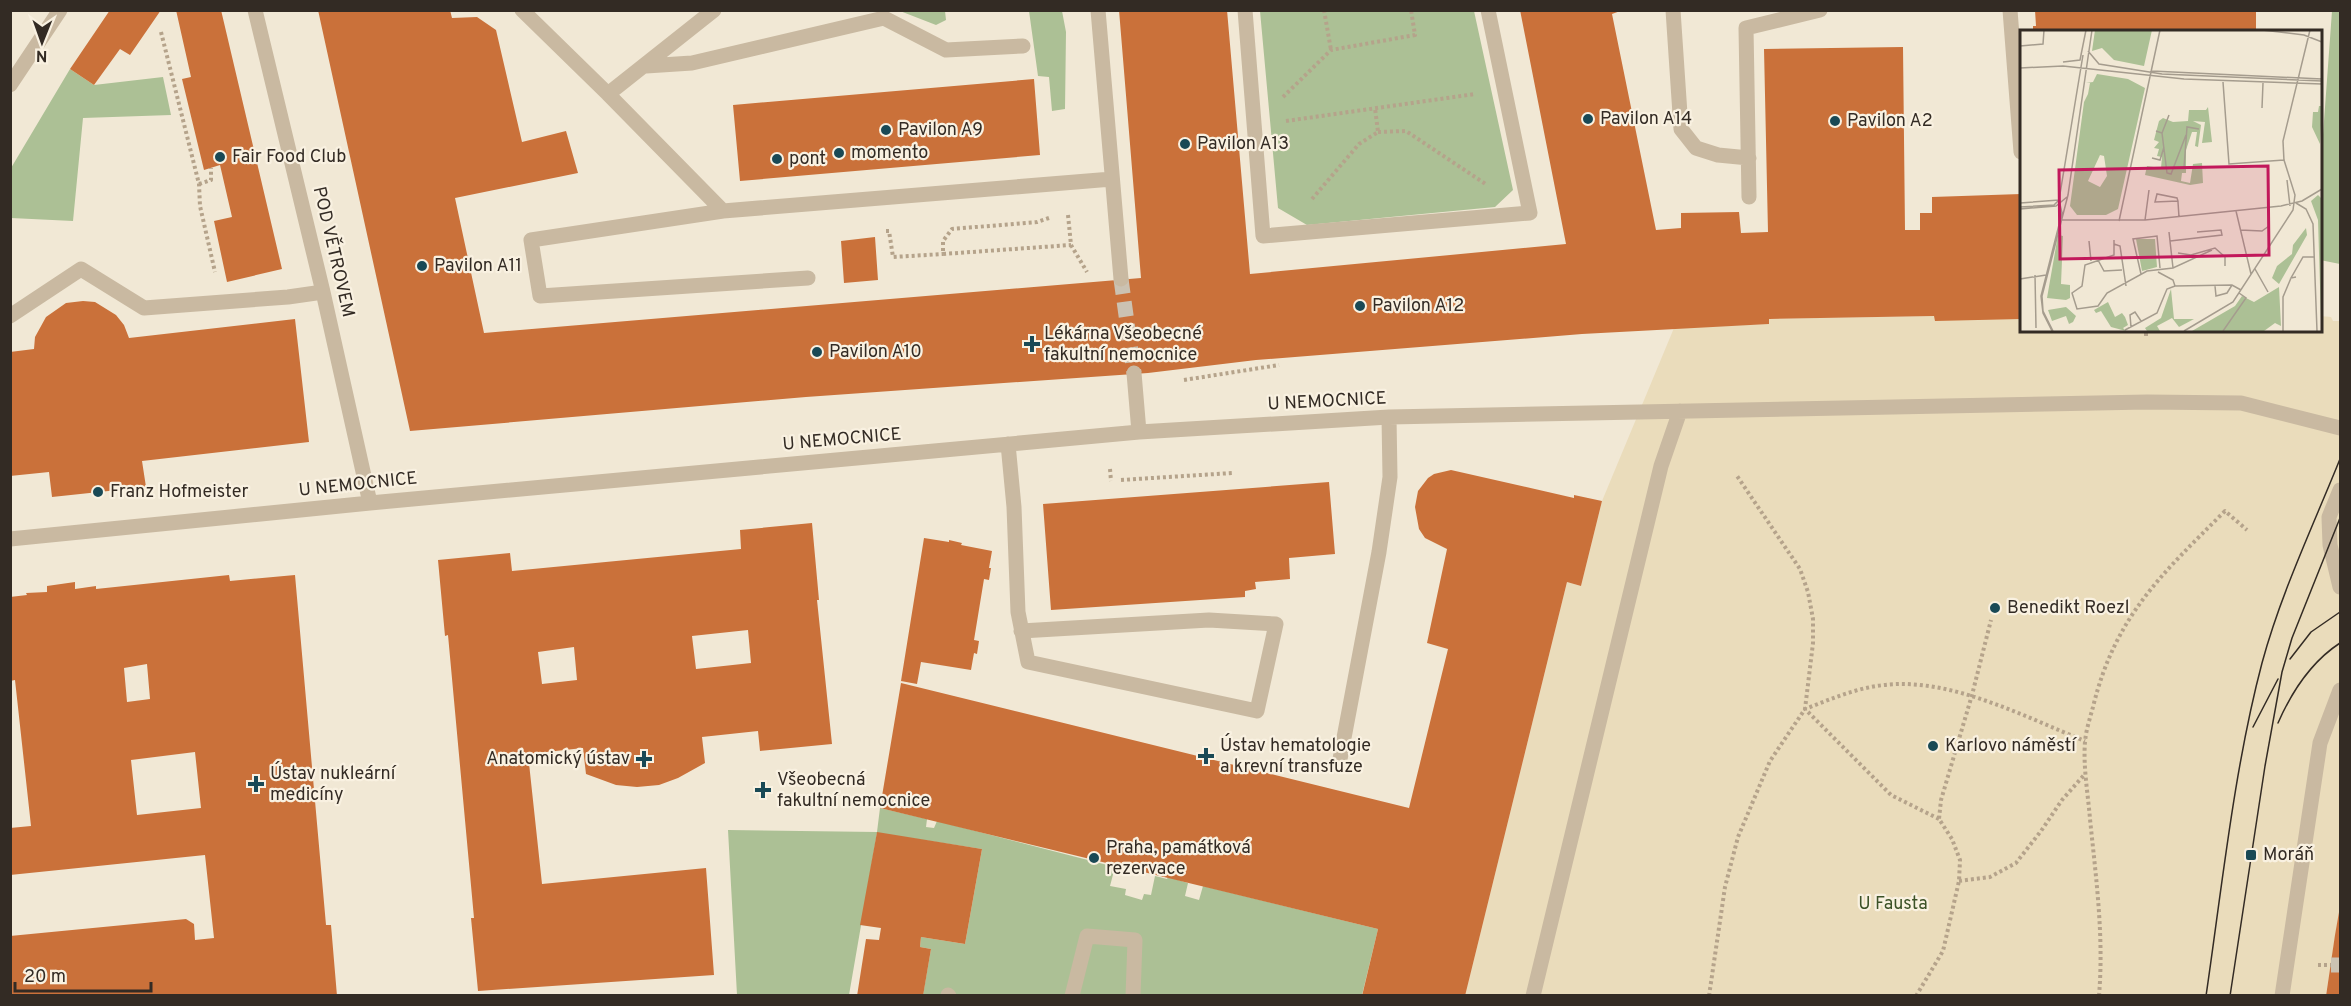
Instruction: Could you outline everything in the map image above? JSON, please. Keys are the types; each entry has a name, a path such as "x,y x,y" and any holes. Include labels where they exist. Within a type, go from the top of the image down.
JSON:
{"street":[{"path":"10,85 60,10"},
{"name":"POD VĚTROVEM","path":"255,10 323,292 370,503"},
{"path":"522,10 723,211"},
{"path":"608,94 714,10"},
{"path":"1098,10 1121,279"},
{"path":"1245,10 1263,236 1530,213 1488,10"},
{"path":"1673,10 1681,129 1696,148 1718,155 1749,158"},
{"path":"1749,197 1746,28 1820,10"},
{"path":"2010,10 2020,139"},
{"path":"646,66 693,63 884,18 946,50 1023,46"},
{"path":"808,278 540,296 531,240 723,211 1112,179"},
{"path":"10,316 81,269 144,308 288,297 323,292"},
{"path":"1134,373 1139,432"},
{"path":"1533,996 1661,466 1680,411 2147,402 2241,403 2340,428"},
{"name":"U NEMOCNICE","path":"10,539 370,503 1139,432 1389,417 1680,411"},
{"path":"1340,759 1379,552 1389,477 1389,417"},
{"path":"1008,444 1014,507 1018,612 1021,631 1028,662 1257,711 1276,624 1209,620 1021,631"},
{"path":"2340,489 2329,517 2330,545 2340,587"},
{"path":"2282,996 2320,743 2340,690"},
{"path":"1072,996 1087,936 1135,940 1133,996"}],"path":[{"path":"1324,10 1331,50"},
{"path":"1255,125 1331,50 1415,35 1411,10"},
{"path":"161,32 199,184 200,206 222,302"},
{"path":"1255,125 1504,90"},
{"path":"1375,108 1378,132"},
{"path":"1282,234 1359,144 1378,132 1406,131 1530,213"},
{"path":"199,184 211,180 211,168"},
{"path":"943,254 943,241 952,229 1037,222 1067,211 1071,245 1088,273"},
{"path":"889,231 893,257 1071,245"},
{"name":"U NEMOCNICE","path":"1184,380 1279,365"},
{"path":"1110,469 1111,481"},
{"path":"1121,480 1232,472"},
{"path":"1709,996 1725,887 1738,837 1770,761 1805,709 1813,643 1813,619 1808,592 1800,569 1737,476"},
{"path":"2099,996 2101,924 2085,741 2097,692 2111,651 2141,601 2161,575 2225,511 2247,530"},
{"path":"1939,819 1941,800 1991,620"},
{"path":"1805,709 1848,693 1883,685 1906,684 1972,695 2085,741"},
{"path":"1805,709 1891,795 1939,819 1952,839 1960,860 1959,881 1944,951 1916,996"},
{"path":"1959,881 1989,877 2016,863 2062,800 2086,773"},
{"path":"2314,965 2331,965"}],"green space":[{"path":"900,11 945,11 946,20 936,25"},
{"path":"1029,11 1062,11 1066,32 1065,109 1052,111 1049,77 1038,76"},
{"path":"1260,11 1474,11 1513,190 1495,207 1307,225 1278,208"},
{"path":"2332,11 2340,11 2340,264 2321,260 2321,162"},
{"path":"70,69 94,85 163,77 171,115 83,118 73,221 11,218 11,168"},
{"path":"880,808 927,819 926,827 934,828 937,821 1115,867 1110,886 1126,889 1125,895 1142,900 1144,894 1151,895 1155,876 1167,879 1168,877 1188,883 1185,896 1199,900 1203,886 1378,929 1362,995 923,995 931,949 920,947 921,937 965,944 982,849 877,833 849,995 737,995 728,830 877,832"}],"shaded area":[{"name":"Karlovo náměstí","path":"1934,316 2020,319 2020,332 2321,332 2321,316 2331,317 2333,321 2339,321 2340,318 2340,905 2326,995 1465,996 1567,582 1581,586 1602,501 1674,328 1769,324 1769,319"}],"building":[{"path":"110,10 161,10 130,55 120,49 94,85 70,69"},
{"path":"176,10 221,10 282,269 227,282 214,221 232,217 220,165 204,170 182,79 191,77"},
{"path":"318,10 450,10 452,18 477,17 496,30 522,142 566,131 578,173 455,198 484,333 1141,278 1119,10 1227,10 1250,274 1566,244 1520,10 1623,10 1612,14 1656,230 1681,228 1681,213 1739,212 1741,233 1768,232 1764,49 1903,47 1905,230 1920,230 1920,213 1932,213 1932,197 2020,194 2020,319 1935,321 1934,316 1769,319 1769,324 1582,334 1256,360 1148,373 806,397 410,431"},
{"path":"2035,10 2256,10 2256,30 2033,30 2033,26 2036,26"},
{"name":"Pavilon A9","path":"1034,79 1040,155 740,181 733,105"},
{"path":"875,237 878,280 844,283 841,241"},
{"path":"95,302 116,315 124,325 129,338 295,319 309,442 142,461 146,487 52,497 49,472 10,476 10,352 34,349 35,337 46,317 66,303"},
{"path":"1451,470 1574,498 1574,495 1602,501 1581,586 1567,582 1465,996 1362,996 1378,929 880,808 901,683 1409,808 1448,649 1427,643 1447,549 1425,538 1419,529 1415,507 1418,491 1428,478 1434,474"},
{"path":"1329,482 1335,554 1289,558 1290,579 1255,582 1256,589 1245,591 1245,597 1051,610 1043,504"},
{"name":"Anatomický ústav","path":"812,523 819,600 817,600 832,744 760,751 758,731 702,737 705,763 678,778 659,785 637,787 616,785 586,774 583,748 528,754 542,884 706,868 714,975 478,991 471,918 474,918 448,635 445,636 438,560 510,553 512,571 741,549 740,530","holes":["748,630 751,663 696,669 692,636","574,647 577,680 542,684 538,652"]},
{"path":"924,538 949,542 949,540 962,543 961,545 992,551 989,580 984,579 974,640 979,641 977,654 974,653 971,670 921,662 917,684 901,681"},
{"name":"Ústav nukleární medicíny","path":"229,575 230,581 295,575 326,925 331,925 337,996 10,996 10,936 186,919 194,924 195,940 214,938 205,855 10,875 10,828 31,826 15,680 10,681 10,597 27,595 26,593 47,592 47,586 75,582 75,589 96,586 96,589","holes":["147,664 150,699 127,702 124,668","195,752 201,808 137,815 131,760"]},
{"path":"877,832 982,849 965,944 921,937 920,947 931,949 923,996 857,996 866,939 879,940 881,928 860,925"},
{"path":"2339,912 2340,996 2326,996 2335,935"}],"tunnel":[{"path":"1121,279 1134,373"},
{"path":"2331,965 2340,965"}],"tram line":[{"path":"2206,996 2236,786 2252,703 2262,663 2288,585 2340,459"},
{"path":"2230,996 2265,766 2282,672 2292,638 2340,518"},
{"path":"2290,659 2311,632 2340,612"},
{"path":"2278,723 2303,678 2320,659 2340,643"},
{"path":"2253,727 2278,679"}],"place":[{"name":"Pavilon A14","path":"1588,119"},
{"name":"Pavilon A2","path":"1835,121"},
{"name":"Pavilon A9","path":"886,130"},
{"name":"Pavilon A13","path":"1185,144"},
{"name":"momento","path":"839,153"},
{"name":"Fair Food Club","path":"220,157"},
{"name":"pont","path":"777,159"},
{"name":"Pavilon A11","path":"422,266"},
{"name":"Pavilon A12","path":"1360,306"},
{"name":"Lékárna Všeobecné fakultní nemocnice","path":"1032,344"},
{"name":"Pavilon A10","path":"817,352"},
{"name":"Franz Hofmeister","path":"98,492"},
{"name":"Benedikt Roezl","path":"1995,608"},
{"name":"Karlovo náměstí","path":"1933,746"},
{"name":"Ústav hematologie a krevní transfuze","path":"1206,756"},
{"name":"Anatomický ústav","path":"644,759"},
{"name":"Ústav nukleární medicíny","path":"256,784"},
{"name":"Všeobecná fakultní nemocnice","path":"763,790"},
{"name":"Moráň","path":"2251,855"},
{"name":"Praha, památková rezervace","path":"1094,858"}],"park label":[{"name":"U Fausta","path":"1893,904"}]}
